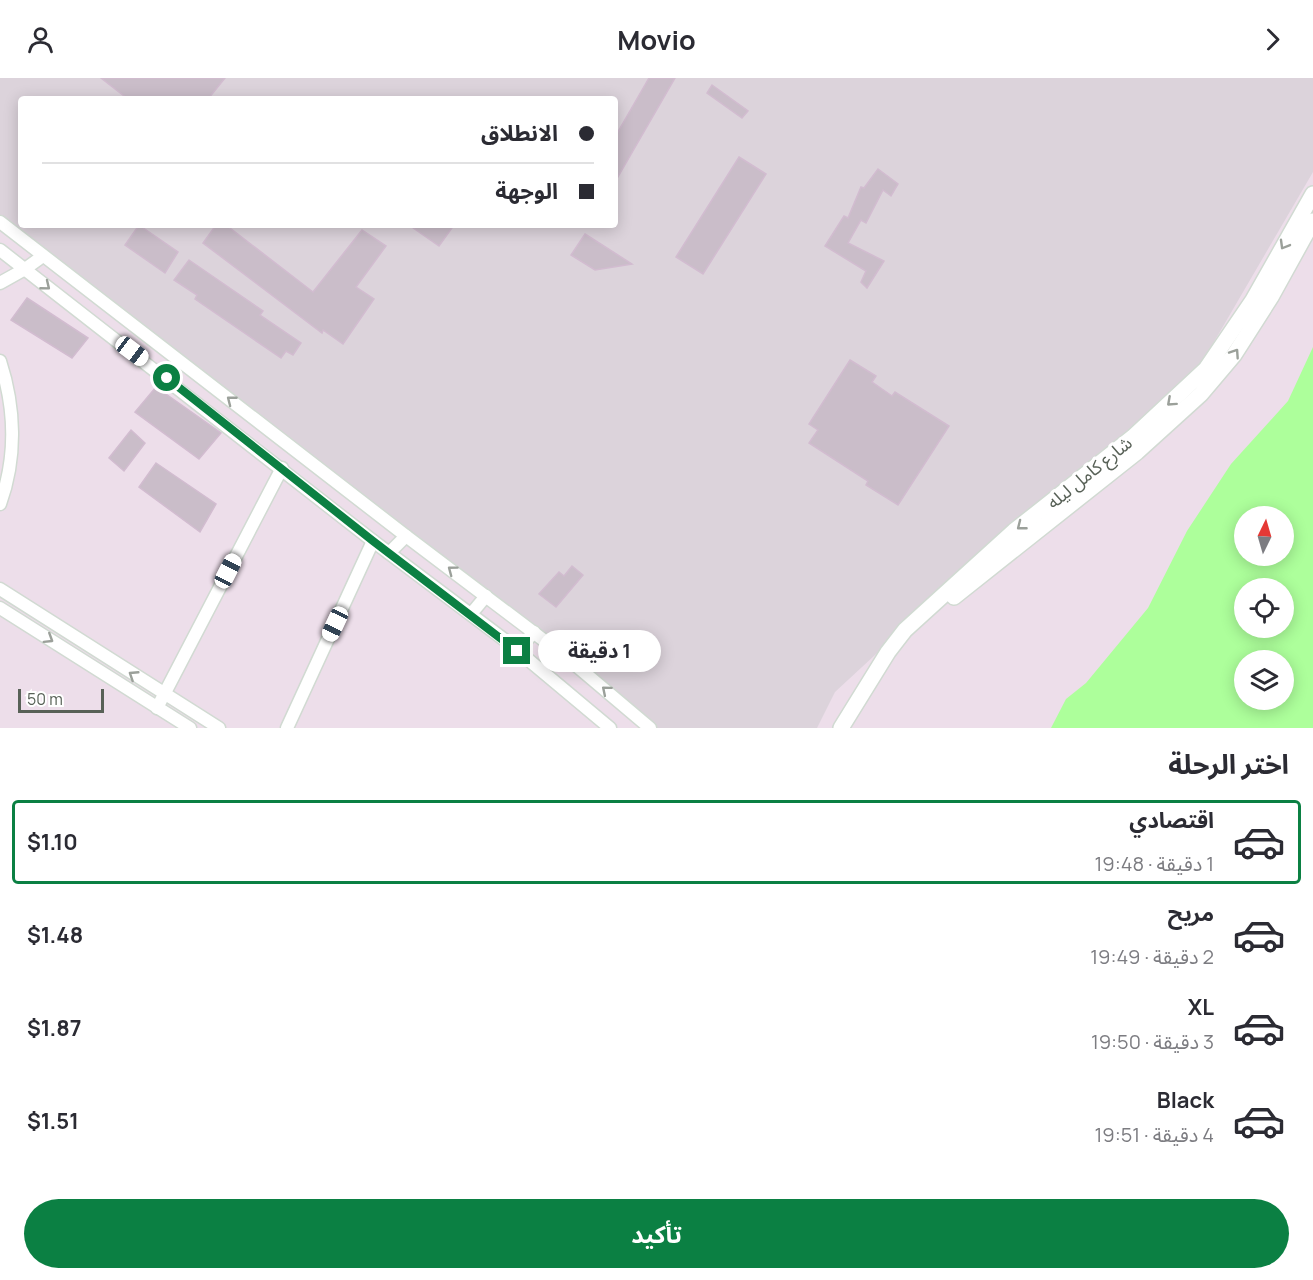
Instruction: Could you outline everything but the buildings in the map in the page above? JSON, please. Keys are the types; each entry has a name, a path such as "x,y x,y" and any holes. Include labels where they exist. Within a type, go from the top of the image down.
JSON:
{"street":[{"name":"شارع كامل ليله","path":"841,728 888,652 905,630 1014,531 1132,437 1206,369 1253,300 1313,194"},
{"name":"شارع كامل ليله","path":"851,728 901,648 941,608 1137,452 1201,394 1234,355 1271,297 1313,221"},
{"path":"0,222 299,454 534,632 650,728"},
{"path":"25,241 2,254 149,364 373,541 471,614 610,728"},
{"path":"0,283 43,256"},
{"path":"64,301 78,284"},
{"path":"149,364 162,347"},
{"path":"0,361 9,395 12,437 7,479 0,504"},
{"path":"239,435 253,418"},
{"path":"157,708 280,467 288,444"},
{"path":"280,467 299,454"},
{"path":"389,553 406,536"},
{"path":"287,728 373,541"},
{"path":"941,608 955,584"},
{"path":"0,589 219,728"},
{"path":"471,614 486,596"},
{"path":"0,608 190,728"},
{"path":"517,651 534,632"}],"shaded area":[{"path":"0,78 1313,78 1313,172 1190,383 942,593 835,692 817,728 648,728 0,220"},
{"path":"1313,347 1313,728 1051,728 1066,699 1086,683 1148,608 1187,531 1231,464 1288,401"}],"route":[{"path":"167,378 373,541 517,651"}]}
